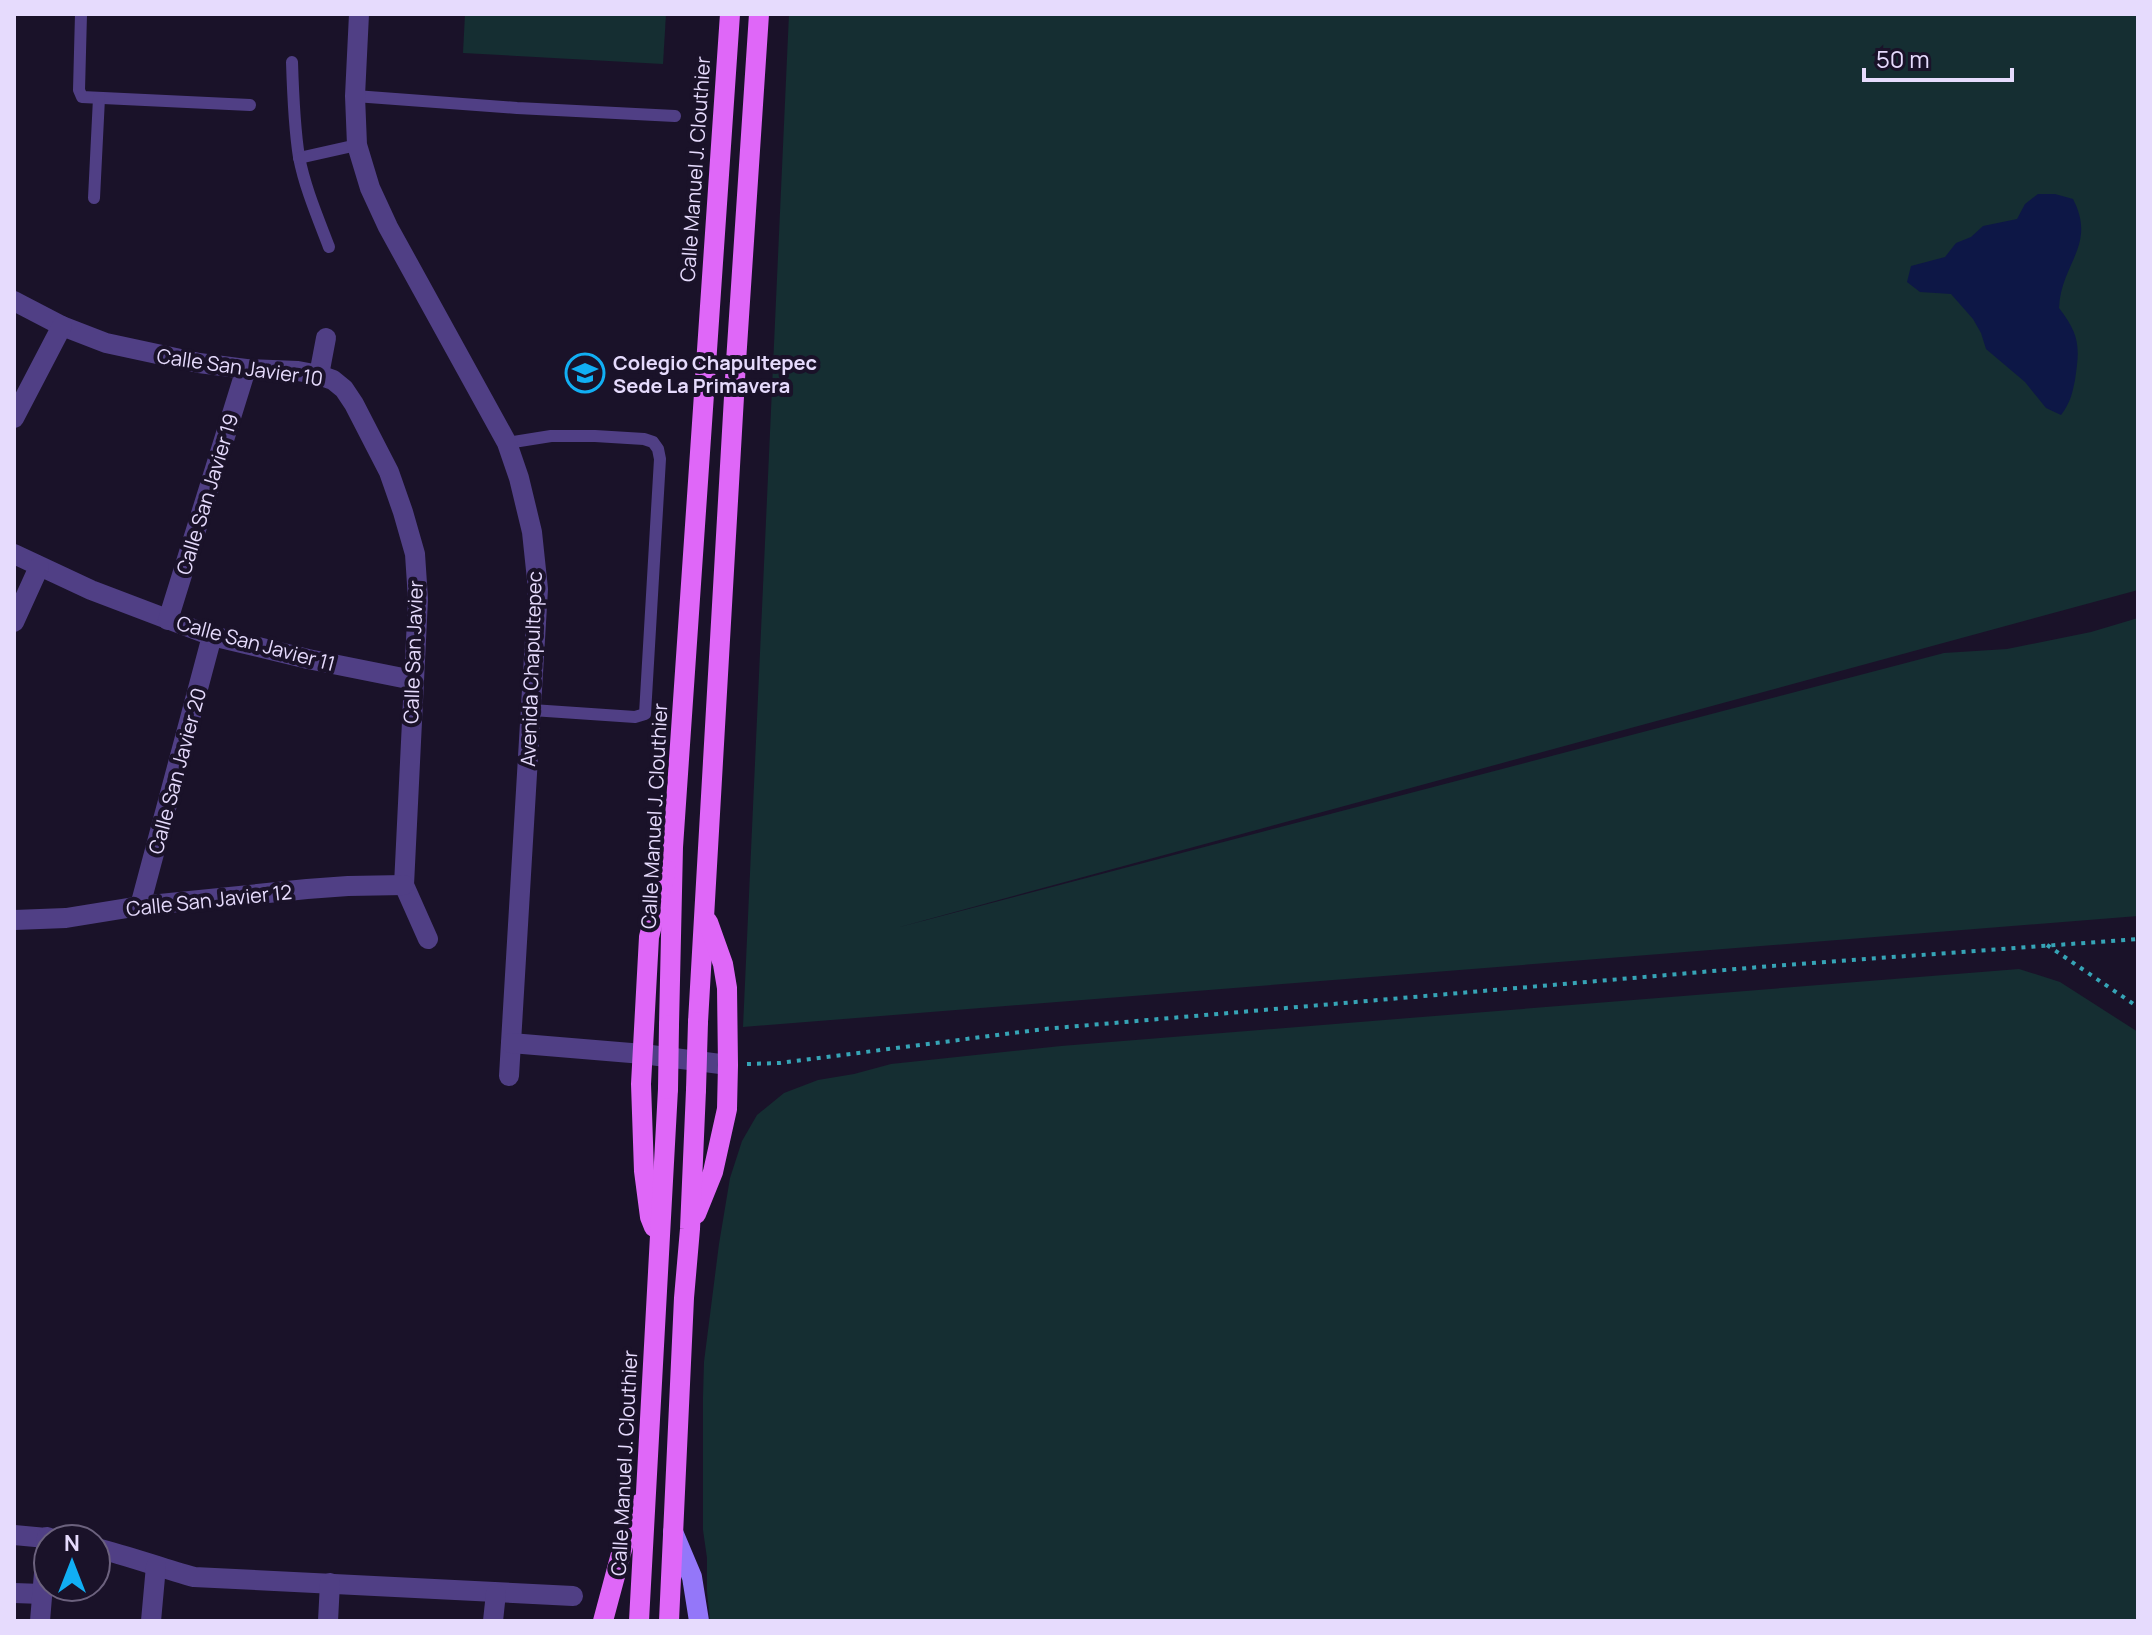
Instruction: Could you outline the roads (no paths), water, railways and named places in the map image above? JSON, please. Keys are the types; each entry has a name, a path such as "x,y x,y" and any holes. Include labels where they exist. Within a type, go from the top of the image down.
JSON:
{"main road":[{"name":"Calle Manuel J. Clouthier","path":"639,1621 668,1089 673,847 730,14"},
{"path":"669,1621 704,911 759,14"},
{"path":"660,1245 650,1217 644,1171 641,1084 649,937 673,847"},
{"path":"690,1229 713,1172 727,1109 727,988 723,964 704,911"},
{"path":"603,1621 626,1535 645,1489"}],"street":[{"name":"Avenida Chapultepec","path":"359,14 355,96 357,145 370,188 388,227 507,443 532,532 538,589 509,1076"},
{"name":"Calle San Javier 10","path":"14,301 62,326 106,343 154,355 326,377"},
{"path":"14,418 62,326"},
{"path":"326,338 326,377"},
{"name":"Calle San Javier 19","path":"168,620 246,369"},
{"name":"Calle San Javier","path":"326,377 344,389 354,404 389,472 415,554 418,599 404,885 428,939"},
{"name":"Calle San Javier 11","path":"14,554 39,567 212,636 413,680"},
{"path":"14,622 39,567"},
{"name":"Calle San Javier 20","path":"140,906 212,636"},
{"name":"Calle San Javier 12","path":"14,920 66,918 140,906 335,887 404,885"},
{"path":"511,1043 728,1065"},
{"path":"673,1532 692,1577 699,1621"},
{"path":"112,1552 194,1577 573,1596"},
{"path":"151,1621 156,1566"},
{"path":"328,1621 330,1583"},
{"path":"493,1621 496,1593"}],"lane":[{"path":"81,14 82,97 250,105"},
{"path":"292,62 299,158 329,247"},
{"path":"355,96 675,116"},
{"path":"94,198 99,98"},
{"path":"299,158 357,145"},
{"path":"507,443 551,436 644,439 653,442 660,459 645,714 635,717 532,710"}],"place":[{"name":"Colegio Chapultepec Sede La Primavera","path":"585,373"}]}
